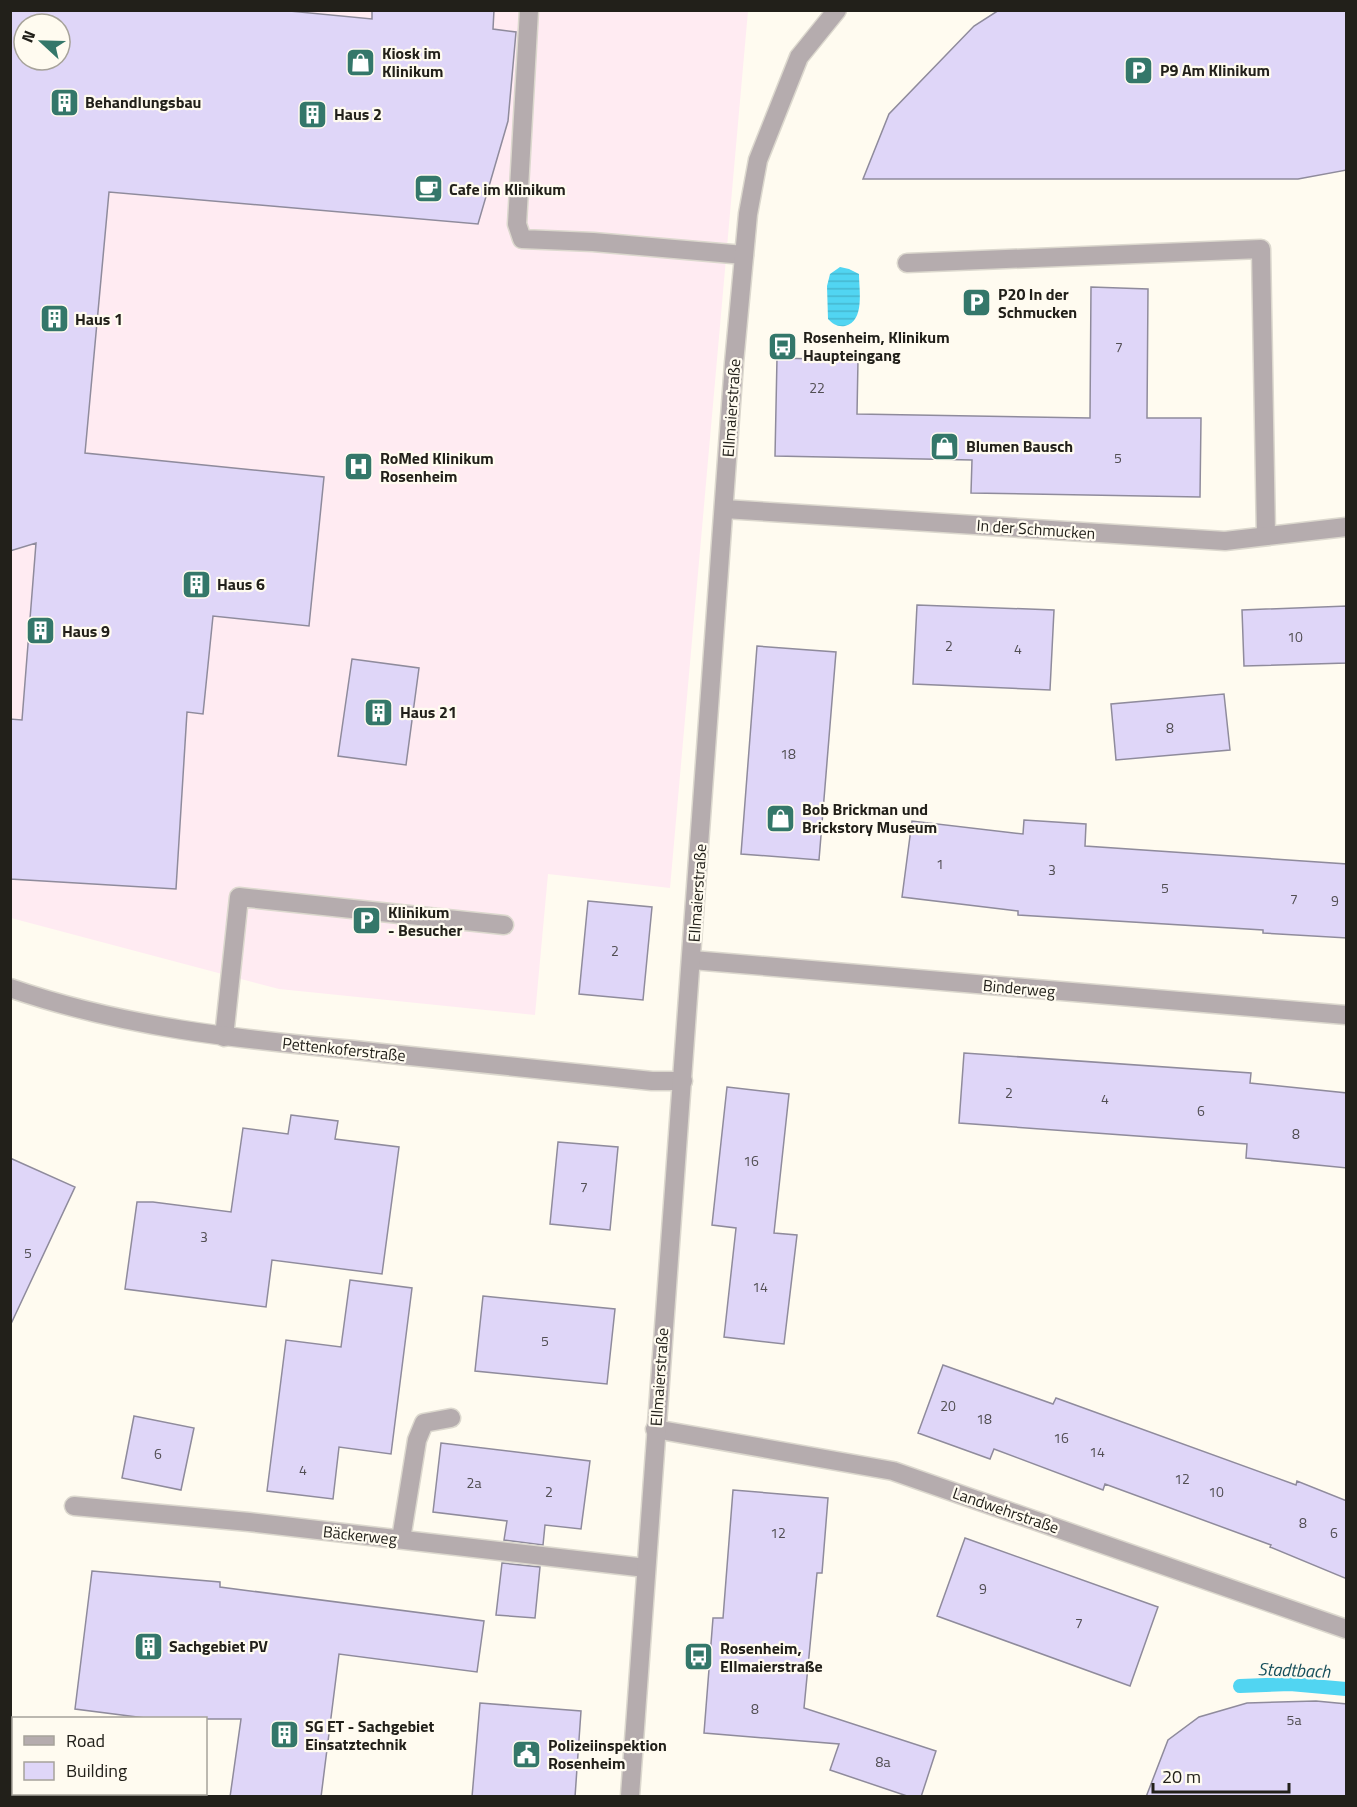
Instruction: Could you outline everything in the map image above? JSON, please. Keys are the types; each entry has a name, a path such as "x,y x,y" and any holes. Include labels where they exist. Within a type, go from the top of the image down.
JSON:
{"street":[{"path":"529,10 517,224 522,239 593,242 744,255"},
{"name":"Ellmaierstraße","path":"630,1797 655,1429 748,214 758,160 799,57 837,10"},
{"path":"907,263 1261,249 1266,536"},
{"name":"In der Schmucken","path":"724,509 1225,541 1347,527"},
{"path":"224,1037 239,897 504,925"},
{"name":"Binderweg","path":"692,960 1347,1015"},
{"name":"Pettenkoferstraße","path":"10,988 115,1018 224,1037 652,1081 683,1081"},
{"path":"401,1539 417,1440 424,1423 451,1418"},
{"name":"Landwehrstraße","path":"655,1429 893,1470 1347,1629"},
{"name":"Bäckerweg","path":"74,1506 249,1522 646,1568"}],"shaded area":[{"name":"RoMed Klinikum Rosenheim","path":"10,11 748,11 670,888 548,874 535,1015 279,989 11,918"}],"water":[{"path":"840,267 859,274 858,312 856,318 845,326 835,325 828,319 827,286 830,274"}],"building":[{"path":"10,10 279,10 372,19 372,10 494,10 493,29 516,32 508,121 478,224 109,192 85,453 324,477 309,626 213,616 203,714 187,712 176,889 10,879 10,719 22,720 36,543 10,551"},
{"name":"P9 Am Klinikum","path":"999,10 1347,10 1347,170 1298,179 863,179 889,114 974,26"},
{"path":"1091,287 1148,289 1147,418 1201,418 1200,497 971,493 972,460 775,456 777,358 858,360 857,414 1090,418"},
{"path":"917,605 1054,610 1050,690 913,684"},
{"path":"1347,606 1347,663 1244,666 1242,610"},
{"path":"757,646 836,652 819,860 741,854"},
{"name":"Haus 21","path":"352,659 419,668 406,765 338,756"},
{"path":"1224,694 1230,750 1116,760 1111,704"},
{"path":"1024,820 1086,824 1085,846 1347,864 1347,938 1263,933 1263,930 1018,915 1018,911 902,897 912,821 1023,834"},
{"path":"588,901 652,907 643,1000 579,994"},
{"path":"964,1053 1251,1073 1250,1083 1347,1093 1347,1168 1246,1158 1247,1144 959,1123"},
{"path":"727,1087 789,1094 774,1233 797,1235 784,1344 724,1337 736,1228 712,1225"},
{"path":"291,1115 338,1121 335,1139 399,1147 382,1274 272,1260 266,1307 125,1289 137,1202 231,1212 243,1128 288,1134"},
{"path":"558,1142 618,1147 610,1230 550,1224"},
{"path":"10,1158 75,1187 10,1326"},
{"path":"350,1280 412,1288 391,1454 339,1447 333,1499 267,1491 286,1340 341,1347"},
{"path":"483,1296 615,1309 607,1384 475,1371"},
{"path":"943,1365 1053,1404 1056,1398 1296,1485 1297,1481 1347,1501 1347,1579 1270,1547 1271,1545 1105,1484 1103,1490 994,1449 990,1459 918,1433"},
{"path":"134,1416 194,1428 181,1490 122,1478"},
{"path":"441,1443 590,1461 581,1529 545,1525 543,1545 504,1540 507,1521 433,1512"},
{"path":"733,1490 828,1498 822,1573 817,1573 804,1708 936,1751 921,1797 910,1797 830,1770 839,1744 704,1733 713,1618 723,1618"},
{"path":"965,1538 1158,1607 1130,1686 937,1616"},
{"path":"502,1563 540,1567 535,1618 496,1615"},
{"path":"92,1571 220,1582 220,1587 484,1621 477,1672 339,1654 321,1797 230,1797 241,1719 137,1717 75,1709"},
{"path":"1316,1701 1347,1704 1347,1797 1146,1797 1168,1740 1199,1717 1247,1703"},
{"name":"Polizeiinspektion Rosenheim","path":"480,1703 581,1711 575,1797 472,1797"}],"waterway":[{"name":"Stadtbach","path":"1240,1686 1290,1684 1346,1689"}],"place":[{"name":"Kiosk im Klinikum","path":"361,62"},
{"name":"P9 Am Klinikum","path":"1139,70"},
{"name":"Behandlungsbau","path":"64,102"},
{"name":"Haus 2","path":"313,114"},
{"name":"Cafe im Klinikum","path":"428,189"},
{"name":"P20 In der Schmucken","path":"977,303"},
{"name":"Haus 1","path":"54,319"},
{"name":"Rosenheim, Klinikum Haupteingang","path":"782,346"},
{"name":"Blumen Bausch","path":"945,446"},
{"name":"RoMed Klinikum Rosenheim","path":"359,467"},
{"name":"Haus 6","path":"196,584"},
{"name":"Haus 9","path":"41,631"},
{"name":"Haus 21","path":"379,712"},
{"name":"Bob Brickman und Brickstory Museum","path":"781,818"},
{"name":"Klinikum - Besucher","path":"367,921"},
{"name":"Sachgebiet PV","path":"148,1646"},
{"name":"Rosenheim, Ellmaierstraße","path":"699,1657"},
{"name":"SG ET - Sachgebiet Einsatztechnik","path":"284,1735"},
{"name":"Polizeiinspektion Rosenheim","path":"527,1754"}]}
